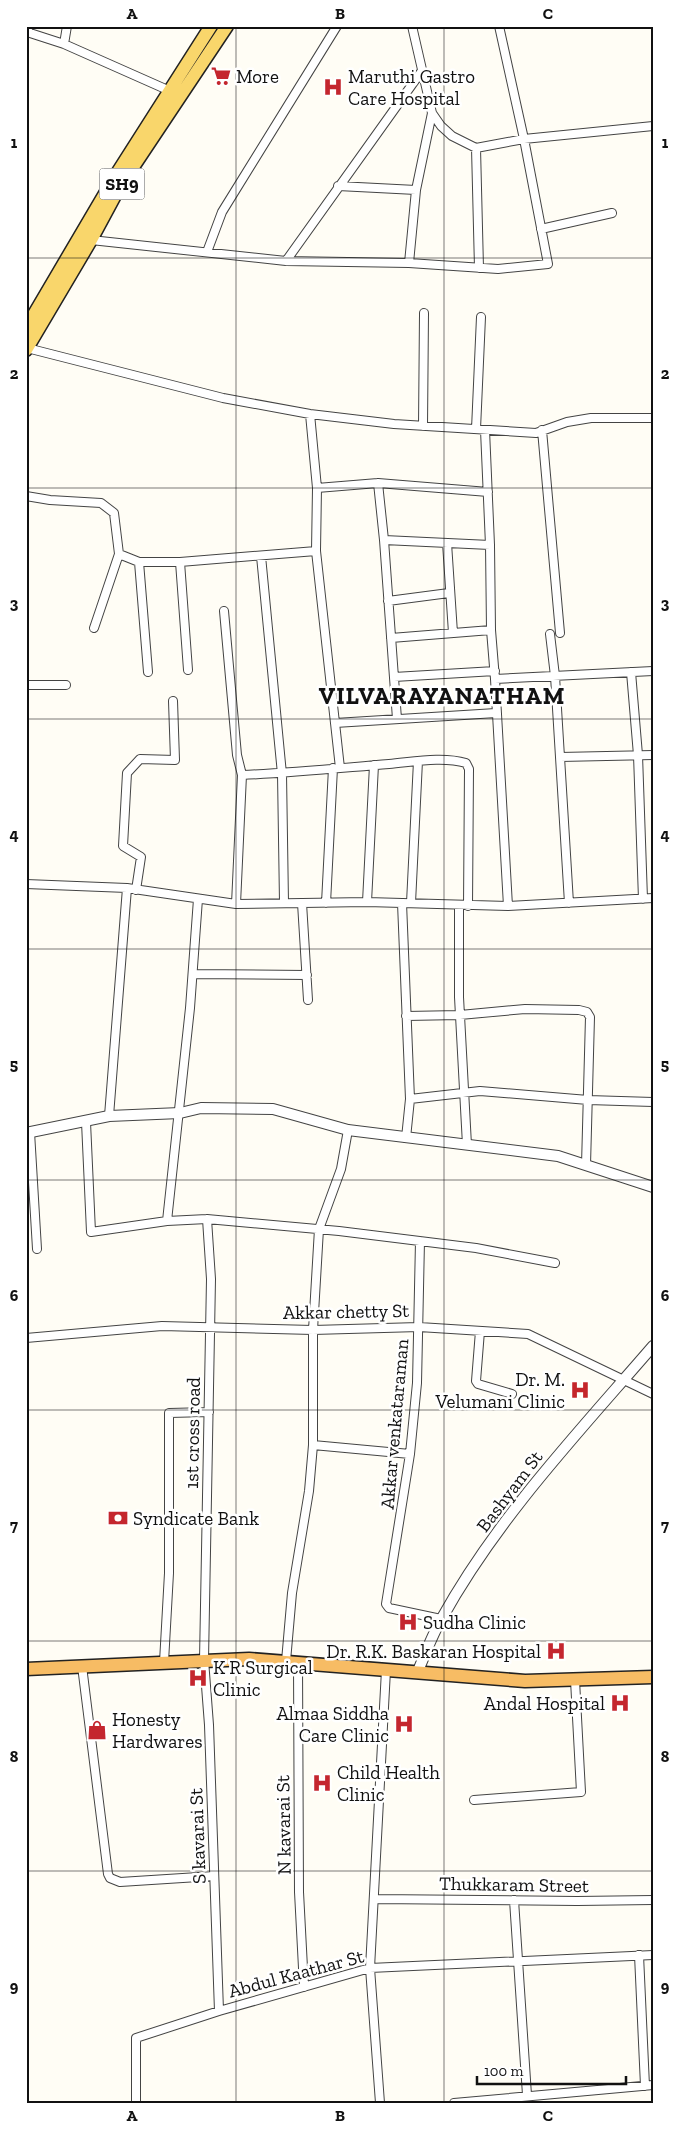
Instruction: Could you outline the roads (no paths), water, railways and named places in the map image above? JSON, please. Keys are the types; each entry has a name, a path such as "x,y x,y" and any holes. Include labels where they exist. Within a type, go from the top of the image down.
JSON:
{"highway":[{"path":"26,1669 204,1660 292,1662 524,1681 653,1677"}],"main road":[{"path":"26,328 116,175 211,26"},
{"name":"SH9","path":"27,349 119,188 227,26"}],"street":[{"path":"64,44 67,26"},
{"path":"207,252 222,212 337,26"},
{"path":"412,26 421,72 432,113 440,126 452,136 476,148 524,139 653,126"},
{"path":"91,240 286,261 409,263 498,269 548,264 524,139 499,26"},
{"path":"27,29 36,36 64,44 170,90"},
{"path":"286,261 421,72"},
{"path":"409,263 416,190 432,113"},
{"path":"476,148 479,268"},
{"path":"338,186 416,190"},
{"path":"541,229 612,213"},
{"path":"423,426 424,313"},
{"path":"476,429 481,317"},
{"path":"27,349 224,398 310,414 423,426 536,433 567,422 591,418 653,418"},
{"path":"310,414 317,488 316,551 335,723 336,768 326,903"},
{"path":"485,430 490,545 491,630 508,906"},
{"path":"542,430 560,633"},
{"path":"317,488 378,483 488,492"},
{"path":"378,483 397,719"},
{"path":"26,496 50,500 101,503 114,513 119,554 94,628"},
{"path":"384,540 490,545"},
{"path":"447,543 453,633"},
{"path":"119,554 140,562 180,562 316,551"},
{"path":"261,556 282,774 284,903"},
{"path":"140,562 148,672"},
{"path":"180,562 188,670"},
{"path":"388,601 449,593"},
{"path":"224,611 237,755 242,775 236,904"},
{"path":"391,638 491,630"},
{"path":"550,634 555,676 569,902"},
{"path":"394,677 555,676 653,671"},
{"path":"632,672 638,755 642,899"},
{"path":"26,685 66,686"},
{"path":"136,890 141,857 122,846 127,773 140,759 175,760 173,701"},
{"path":"335,723 496,713"},
{"path":"560,756 653,755"},
{"path":"242,775 282,774 418,761 459,761 466,763 469,769 460,1015 467,1145"},
{"path":"411,903 418,761"},
{"path":"367,902 374,765"},
{"path":"26,884 127,888 236,904 367,902 508,906 653,898"},
{"path":"109,1116 127,888"},
{"path":"167,1221 180,1113 198,899"},
{"path":"302,903 308,1000"},
{"path":"402,903 410,1099 406,1138"},
{"path":"193,974 307,975"},
{"path":"406,1016 460,1015 525,1009 578,1010 587,1012 590,1017 586,1165"},
{"path":"410,1099 480,1091 588,1100 653,1102"},
{"path":"37,1250 28,1132 109,1116 180,1113 201,1108 272,1109 348,1130 558,1156 653,1187"},
{"path":"86,1122 91,1232 167,1221 207,1220 319,1229 420,1241 502,1252 555,1263"},
{"name":"N kavarai St","path":"304,1987 299,1892 292,1662 292,1593 309,1491 319,1229 341,1169 348,1130"},
{"name":"1st cross road","path":"204,1660 212,1279 207,1220"},
{"name":"Akkar venkataraman","path":"420,1241 417,1383 410,1454 386,1604 389,1608 441,1619"},
{"name":"Akkar chetty St","path":"26,1338 162,1326 314,1330 419,1327 528,1334 653,1394"},
{"path":"480,1331 476,1381 478,1384 512,1394"},
{"name":"Bashyam St","path":"417,1673 441,1619 468,1576 530,1487 653,1346"},
{"path":"164,1662 169,1573 169,1413 209,1412"},
{"path":"312,1445 410,1454"},
{"name":"S kavarai St","path":"204,1660 219,2010"},
{"path":"82,1666 110,1878 120,1882 214,1876"},
{"path":"380,2103 370,1968 386,1670"},
{"path":"474,1800 581,1792 575,1680"},
{"name":"Thukkaram Street","path":"375,1899 577,1902 653,1900"},
{"path":"514,1900 527,2095"},
{"path":"454,2103 649,2085 639,1955"},
{"name":"Abdul Kaathar St","path":"136,2103 136,2038 219,2010 370,1968 653,1955"}],"place":[{"name":"More","path":"221,76"},
{"name":"Maruthi Gastro Care Hospital","path":"333,87"},
{"name":"Dr. M. Velumani Clinic","path":"580,1390"},
{"name":"Syndicate Bank","path":"118,1518"},
{"name":"Sudha Clinic","path":"408,1622"},
{"name":"Dr. R.K. Baskaran Hospital","path":"556,1651"},
{"name":"K R Surgical Clinic","path":"198,1678"},
{"name":"Andal Hospital","path":"620,1703"},
{"name":"Almaa Siddha Care Clinic","path":"404,1724"},
{"name":"Honesty Hardwares","path":"97,1730"},
{"name":"Child Health Clinic","path":"322,1783"}],"district":[{"name":"VILVARAYANATHAM","path":"442,696"}]}
